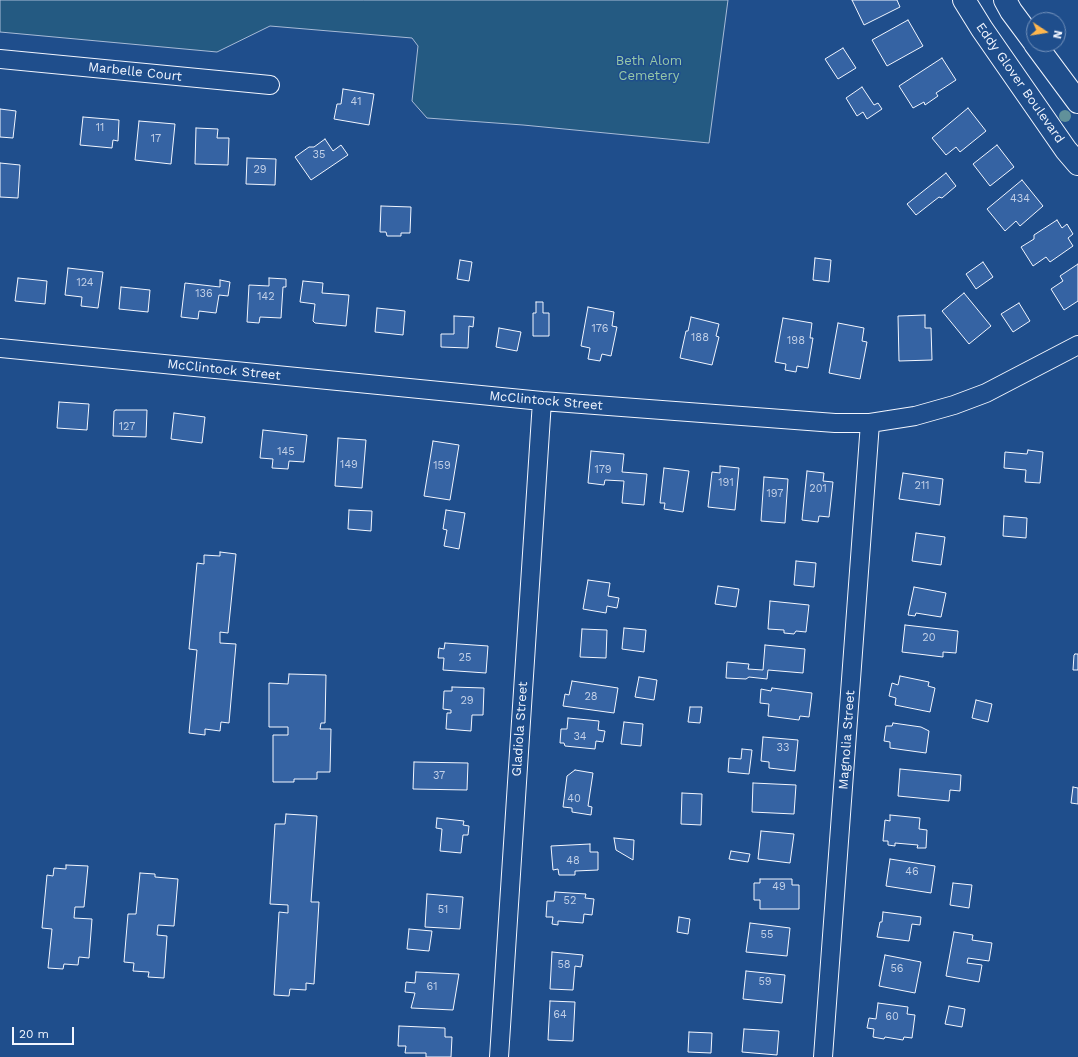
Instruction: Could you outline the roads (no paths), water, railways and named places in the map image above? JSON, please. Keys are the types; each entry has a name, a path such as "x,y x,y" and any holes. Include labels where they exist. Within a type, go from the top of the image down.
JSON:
{"street":[{"name":"Eddy Glover Boulevard","path":"964,0 982,29 1066,150 1078,164"},
{"path":"982,29 1008,6 1026,31"},
{"path":"1042,52 1078,102"},
{"name":"Marbelle Court","path":"0,58 270,85"},
{"name":"McClintock Street","path":"0,348 542,401 835,423 870,423 915,416 954,405 1000,386 1078,345"},
{"name":"Gladiola Street","path":"499,1057 542,401"},
{"name":"Magnolia Street","path":"823,1057 870,423"}],"park label":[{"name":"Beth Alom Cemetery","path":"649,68"}]}
